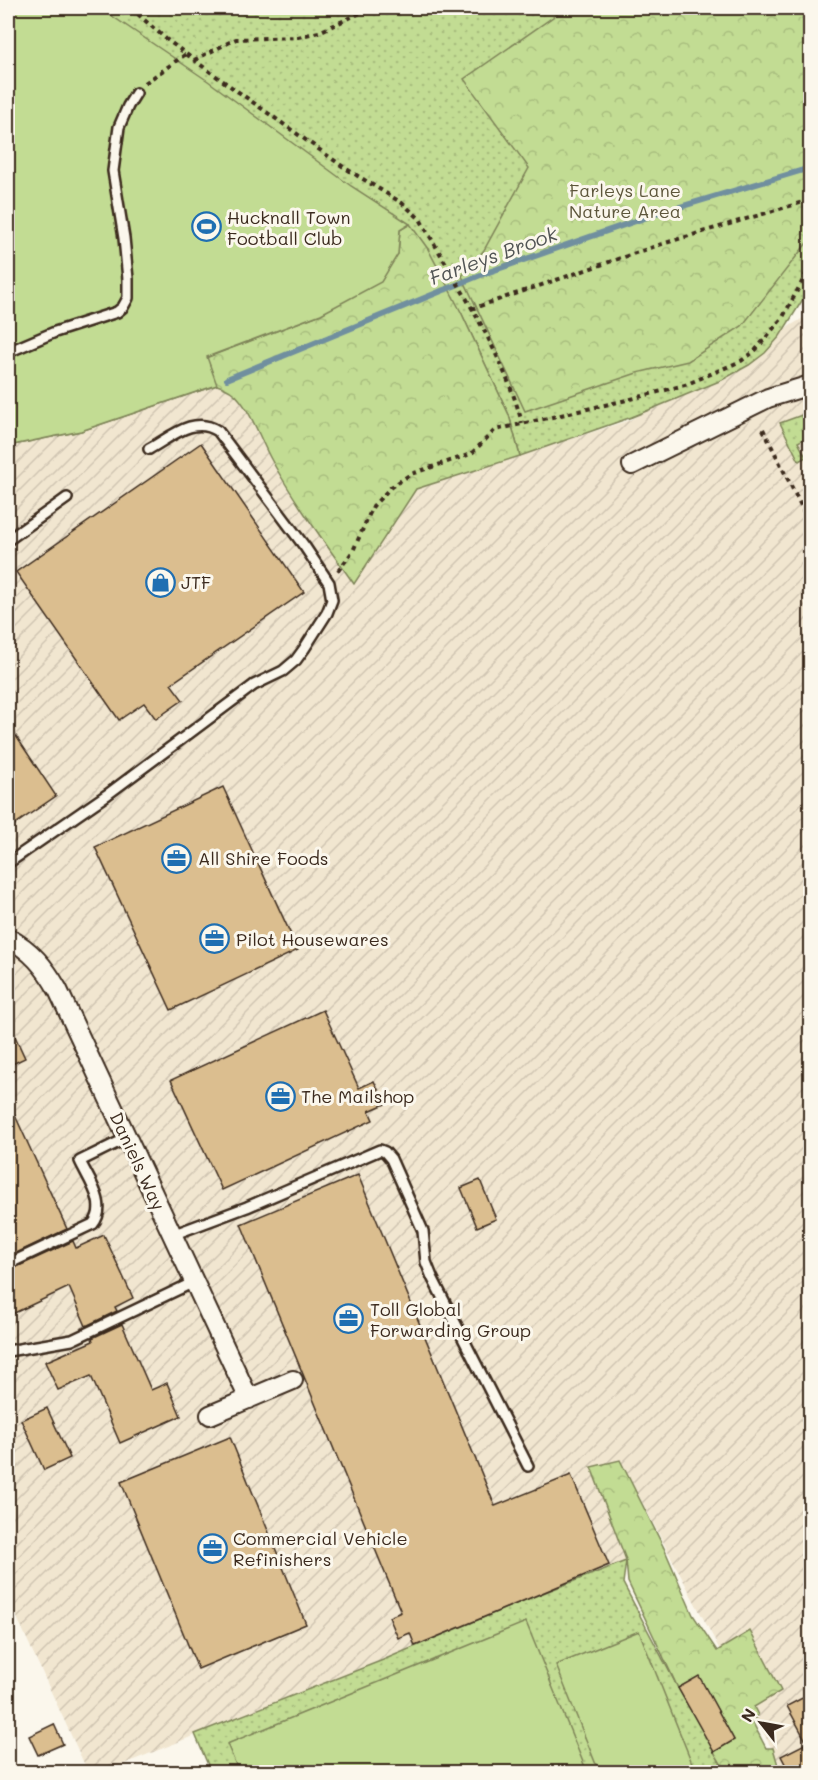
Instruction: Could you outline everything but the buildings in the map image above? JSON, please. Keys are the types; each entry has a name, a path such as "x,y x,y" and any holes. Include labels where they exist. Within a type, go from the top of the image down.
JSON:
{"street":[{"path":"632,465 768,398 810,385"},
{"name":"Daniels Way","path":"8,938 37,958 48,972 249,1399"},
{"path":"210,1415 293,1380"}],"lane":[{"path":"8,352 55,332 117,312 128,298 124,238 113,171 120,127 136,93"},
{"path":"8,863 108,794 254,685 283,671 296,660 327,613 332,600 329,583 305,547 218,431 209,425 193,426 149,449"},
{"path":"8,540 67,498"},
{"path":"8,1264 93,1224 98,1219 100,1204 80,1161 127,1138"},
{"path":"172,1234 247,1207 380,1150 385,1152 391,1160 423,1231 426,1262 432,1277 528,1466"},
{"path":"8,1351 72,1340 194,1282"}],"path":[{"path":"131,8 194,60 345,168 402,203 420,219 471,309 510,387 522,423"},
{"path":"194,60 236,39 298,37 319,32 371,8"},
{"path":"136,93 146,81 186,54"},
{"path":"471,309 662,244 810,200"},
{"path":"329,583 353,551 373,506 391,487 411,474 471,454 495,430 685,385 741,361 754,352 783,317 810,267"},
{"path":"763,429 810,524"}],"shaded area":[{"path":"810,314 810,1772 784,1772 620,1460 591,1467 626,1561 104,1772 88,1772 8,1598 8,446 81,431 218,385 228,388 238,396 246,408 272,461 298,504 354,584 416,489 630,420"}],"green space":[{"name":"Hucknall Town Football Club","path":"8,8 100,8 208,81 351,186 410,224 400,230 398,254 381,282 321,314 207,357 217,385 81,431 8,446"},
{"path":"55,8 810,8 810,288 780,336 765,353 749,365 722,380 632,417 520,456 509,415 461,312 8,367"},
{"name":"Farleys Lane Nature Area","path":"566,8 810,8 810,239 742,326 688,361 637,373 525,411 462,276 484,250 529,168 464,79"},
{"path":"410,224 428,249 461,312 509,415 520,456 416,489 354,584 281,477 245,407 224,387 217,385 81,431 8,446 8,427 140,383 321,314 398,254 400,230"},
{"path":"810,412 810,436 798,442 806,457 799,461 780,423"},
{"path":"620,1460 664,1548 693,1615 717,1651 750,1631 781,1691 754,1707 758,1715 752,1721 766,1748 773,1748 780,1772 726,1772 714,1752 734,1740 699,1677 678,1688 628,1582 626,1560 591,1467"},
{"path":"626,1561 623,1583 678,1688 726,1772 211,1772 195,1734"},
{"path":"526,1622 587,1772 239,1772 227,1744"},
{"path":"639,1631 694,1768 682,1772 599,1772 556,1665"}],"waterway":[{"name":"Farleys Brook","path":"227,379 483,274 653,215 810,168"}],"place":[{"name":"Hucknall Town Football Club","path":"206,227"},
{"name":"JTF","path":"160,582"},
{"name":"All Shire Foods","path":"177,858"},
{"name":"Pilot Housewares","path":"215,939"},
{"name":"The Mailshop","path":"280,1096"},
{"name":"Toll Global Forwarding Group","path":"349,1319"},
{"name":"Commercial Vehicle Refinishers","path":"212,1548"}]}
